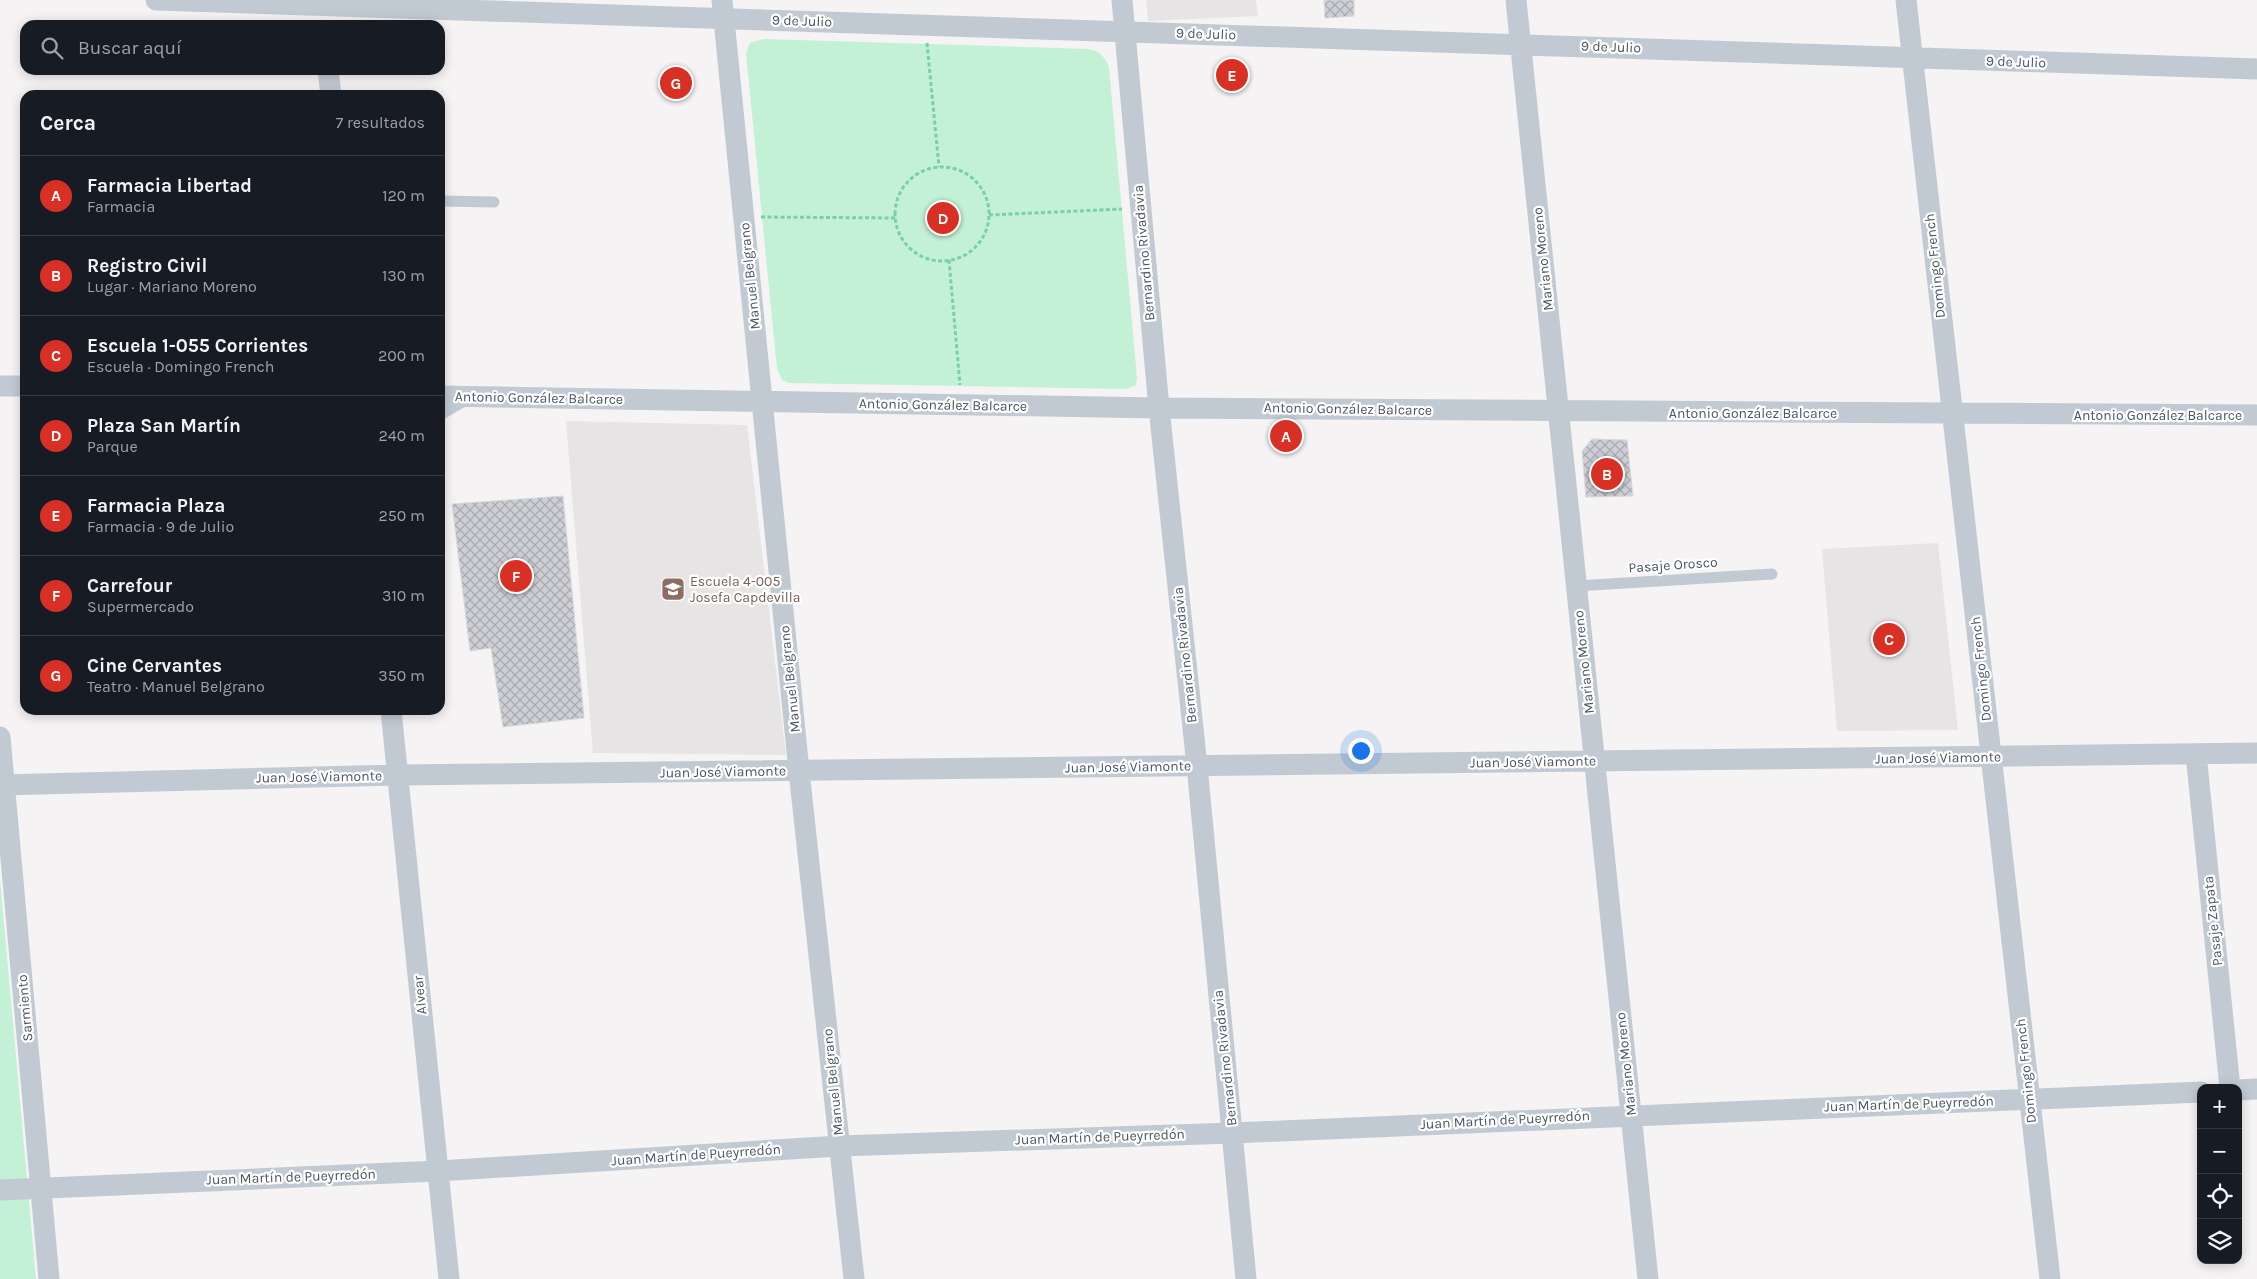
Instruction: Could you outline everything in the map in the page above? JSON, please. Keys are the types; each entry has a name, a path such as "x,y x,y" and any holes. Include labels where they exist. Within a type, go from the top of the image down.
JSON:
{"street":[{"name":"9 de Julio","path":"156,0 322,10 723,9 925,25 2257,69"},
{"name":"Bernardino Rivadavia","path":"1122,0 1159,408 1197,766 1246,1279"},
{"name":"Mariano Moreno","path":"1516,0 1648,1279"},
{"name":"Domingo French","path":"1906,0 2050,1279"},
{"name":"Manuel Belgrano","path":"723,9 799,771 854,1279"},
{"path":"329,75 330,90"},
{"path":"0,386 20,386"},
{"name":"Antonio González Balcarce","path":"445,396 962,406 2257,415"},
{"name":"Alvear","path":"391,715 449,1279"},
{"name":"Sarmiento","path":"0,737 2,785 42,1188 49,1279"},
{"name":"Juan José Viamonte","path":"2,785 397,776 2257,753"},
{"name":"Pasaje Zapata","path":"2196,754 2230,1084"},
{"path":"2242,1090 2257,1089"},
{"name":"Juan Martín de Pueyrredón","path":"0,1190 438,1171 840,1146 1233,1133 2197,1092"}],"lane":[{"path":"445,201 494,202"},
{"path":"445,412 471,397"},
{"name":"Pasaje Orosco","path":"1576,586 1772,574"}],"path":[{"path":"925,25 939,167"},
{"path":"939,167 950,168 970,176 984,194 989,215 985,231 977,245 969,252 949,260 927,258 914,250 902,238 896,218 899,197 910,180 928,169 939,167"},
{"path":"989,215 1140,208"},
{"path":"744,217 896,218"},
{"path":"949,260 962,406"}],"shaded area":[{"path":"1146,0 1256,0 1258,16 1148,21"},
{"name":"Escuela 4-005 Josefa Capdevilla","path":"566,421 747,425 786,755 593,753"},
{"path":"1938,543 1958,730 1837,731 1822,549"}],"green space":[{"path":"764,39 1089,49 1102,55 1109,68 1137,378 1136,385 1126,389 789,383 782,380 777,369 746,53 750,43"},
{"path":"0,879 36,1279 0,1279"}],"building":[{"path":"1324,0 1354,0 1354,16 1325,18"},
{"path":"1592,439 1627,440 1633,496 1586,497 1582,451"},
{"path":"563,496 584,718 503,727 491,648 470,651 452,504"}],"place":[{"name":"Farmacia Plaza","path":"1232,75"},
{"name":"Cine Cervantes","path":"676,83"},
{"name":"Plaza San Martín","path":"943,218"},
{"name":"Farmacia Libertad","path":"1286,436"},
{"name":"Registro Civil","path":"1607,474"},
{"name":"Carrefour","path":"516,576"},
{"name":"Escuela 4-005 Josefa Capdevilla","path":"673,589"},
{"name":"Escuela 1-055 Corrientes","path":"1889,639"}]}
